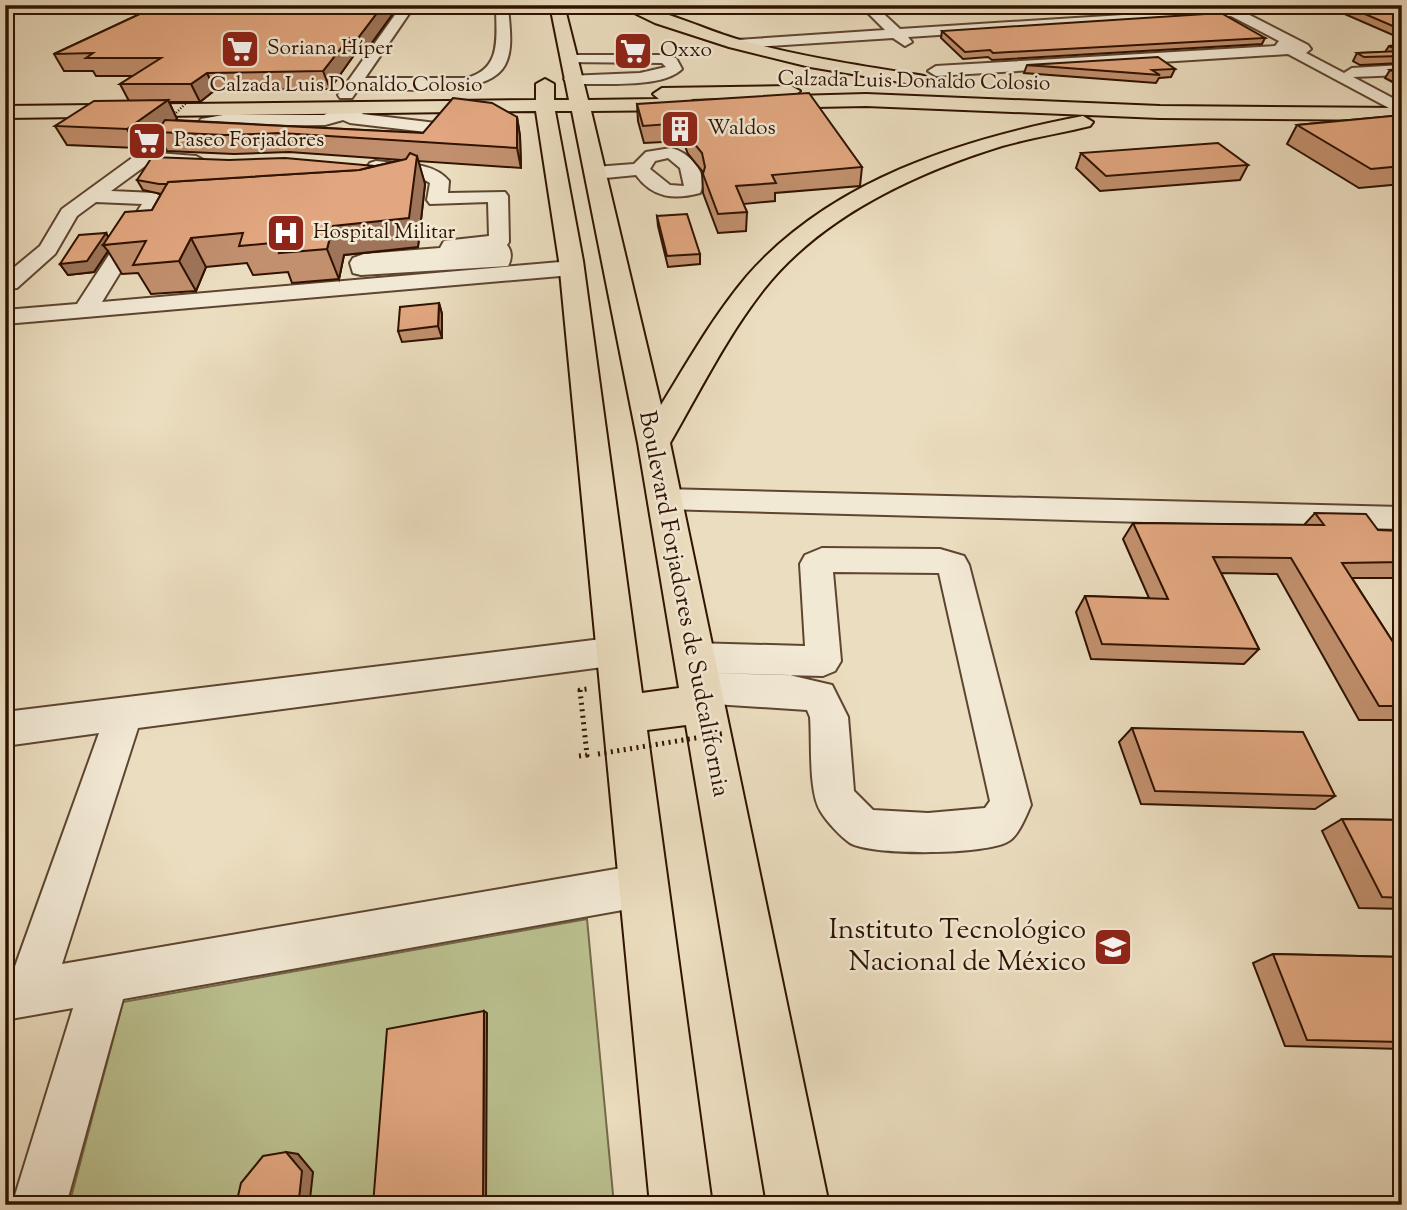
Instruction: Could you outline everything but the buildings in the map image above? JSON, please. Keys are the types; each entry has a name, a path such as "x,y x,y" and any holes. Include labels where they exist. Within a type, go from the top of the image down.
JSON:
{"main road":[{"path":"625,5 682,28 737,44 852,70 927,68 1020,94"},
{"path":"554,61 552,146 571,265 626,714 681,1205"},
{"name":"Calzada Luis Donaldo Colosio","path":"554,61 684,93 866,90 1399,106"},
{"name":"Calzada Luis Donaldo Colosio","path":"5,102 433,102 554,61 866,100 1160,111 1399,106"},
{"name":"Boulevard Forjadores de Sudcalifornia","path":"554,61 595,173 615,258 705,696 798,1205"},
{"path":"433,102 500,86"},
{"path":"433,102 508,117 536,130 552,146"},
{"name":"Calzada Luis Donaldo Colosio","path":"5,112 305,108 346,104"},
{"path":"654,443 727,323 758,279 817,227 870,193 933,162 1066,125 1160,111"},
{"path":"571,265 615,258"},
{"path":"626,714 705,696"}],"street":[{"path":"12,7 45,5"},
{"path":"317,138 209,131 203,130 203,127 207,123 223,120 326,120 337,116 409,5"},
{"path":"356,83 466,83 481,79 496,69 502,57 502,5"},
{"path":"866,5 927,68 1297,49 1352,73 1399,106"},
{"path":"1204,5 1223,10 1399,106"},
{"path":"737,44 1223,10"},
{"path":"554,61 644,58 671,61 674,69 668,73 652,75"},
{"path":"554,61 652,75 669,82 684,93"},
{"path":"1352,73 1402,70"},
{"path":"346,104 350,118 436,128 433,136 417,143 384,142"},
{"path":"5,317 18,305 16,298 7,290 48,250 69,213 90,197 146,156 213,161"},
{"path":"353,165 422,171 440,181 438,200 498,197 499,242 461,258"},
{"path":"595,173 641,169"},
{"path":"380,186 405,181 422,171"},
{"path":"85,310 155,199 90,197"},
{"path":"461,258 467,199"},
{"path":"151,204 178,202"},
{"path":"5,317 85,310 461,258 571,265"},
{"path":"663,499 1402,517"},
{"path":"822,560 940,561 953,565 1011,805 996,827 928,833 864,829 835,799 829,716 818,696 789,691 705,696 823,661 816,564 822,560"},
{"path":"5,729 618,651"},
{"path":"17,995 124,714"},
{"path":"17,995 645,885"},
{"path":"39,1205 105,980"}],"path":[{"path":"174,115 190,100"},
{"path":"598,754 705,696"}],"green space":[{"path":"587,919 614,1205 69,1205 123,1002"}],"place":[{"name":"Soriana Híper","path":"240,49"},
{"name":"Oxxo","path":"633,51"},
{"name":"Waldos","path":"680,129"},
{"name":"Paseo Forjadores","path":"147,141"},
{"name":"Hospital Militar","path":"286,233"},
{"name":"Instituto Tecnológico Nacional de México","path":"1113,947"}]}
